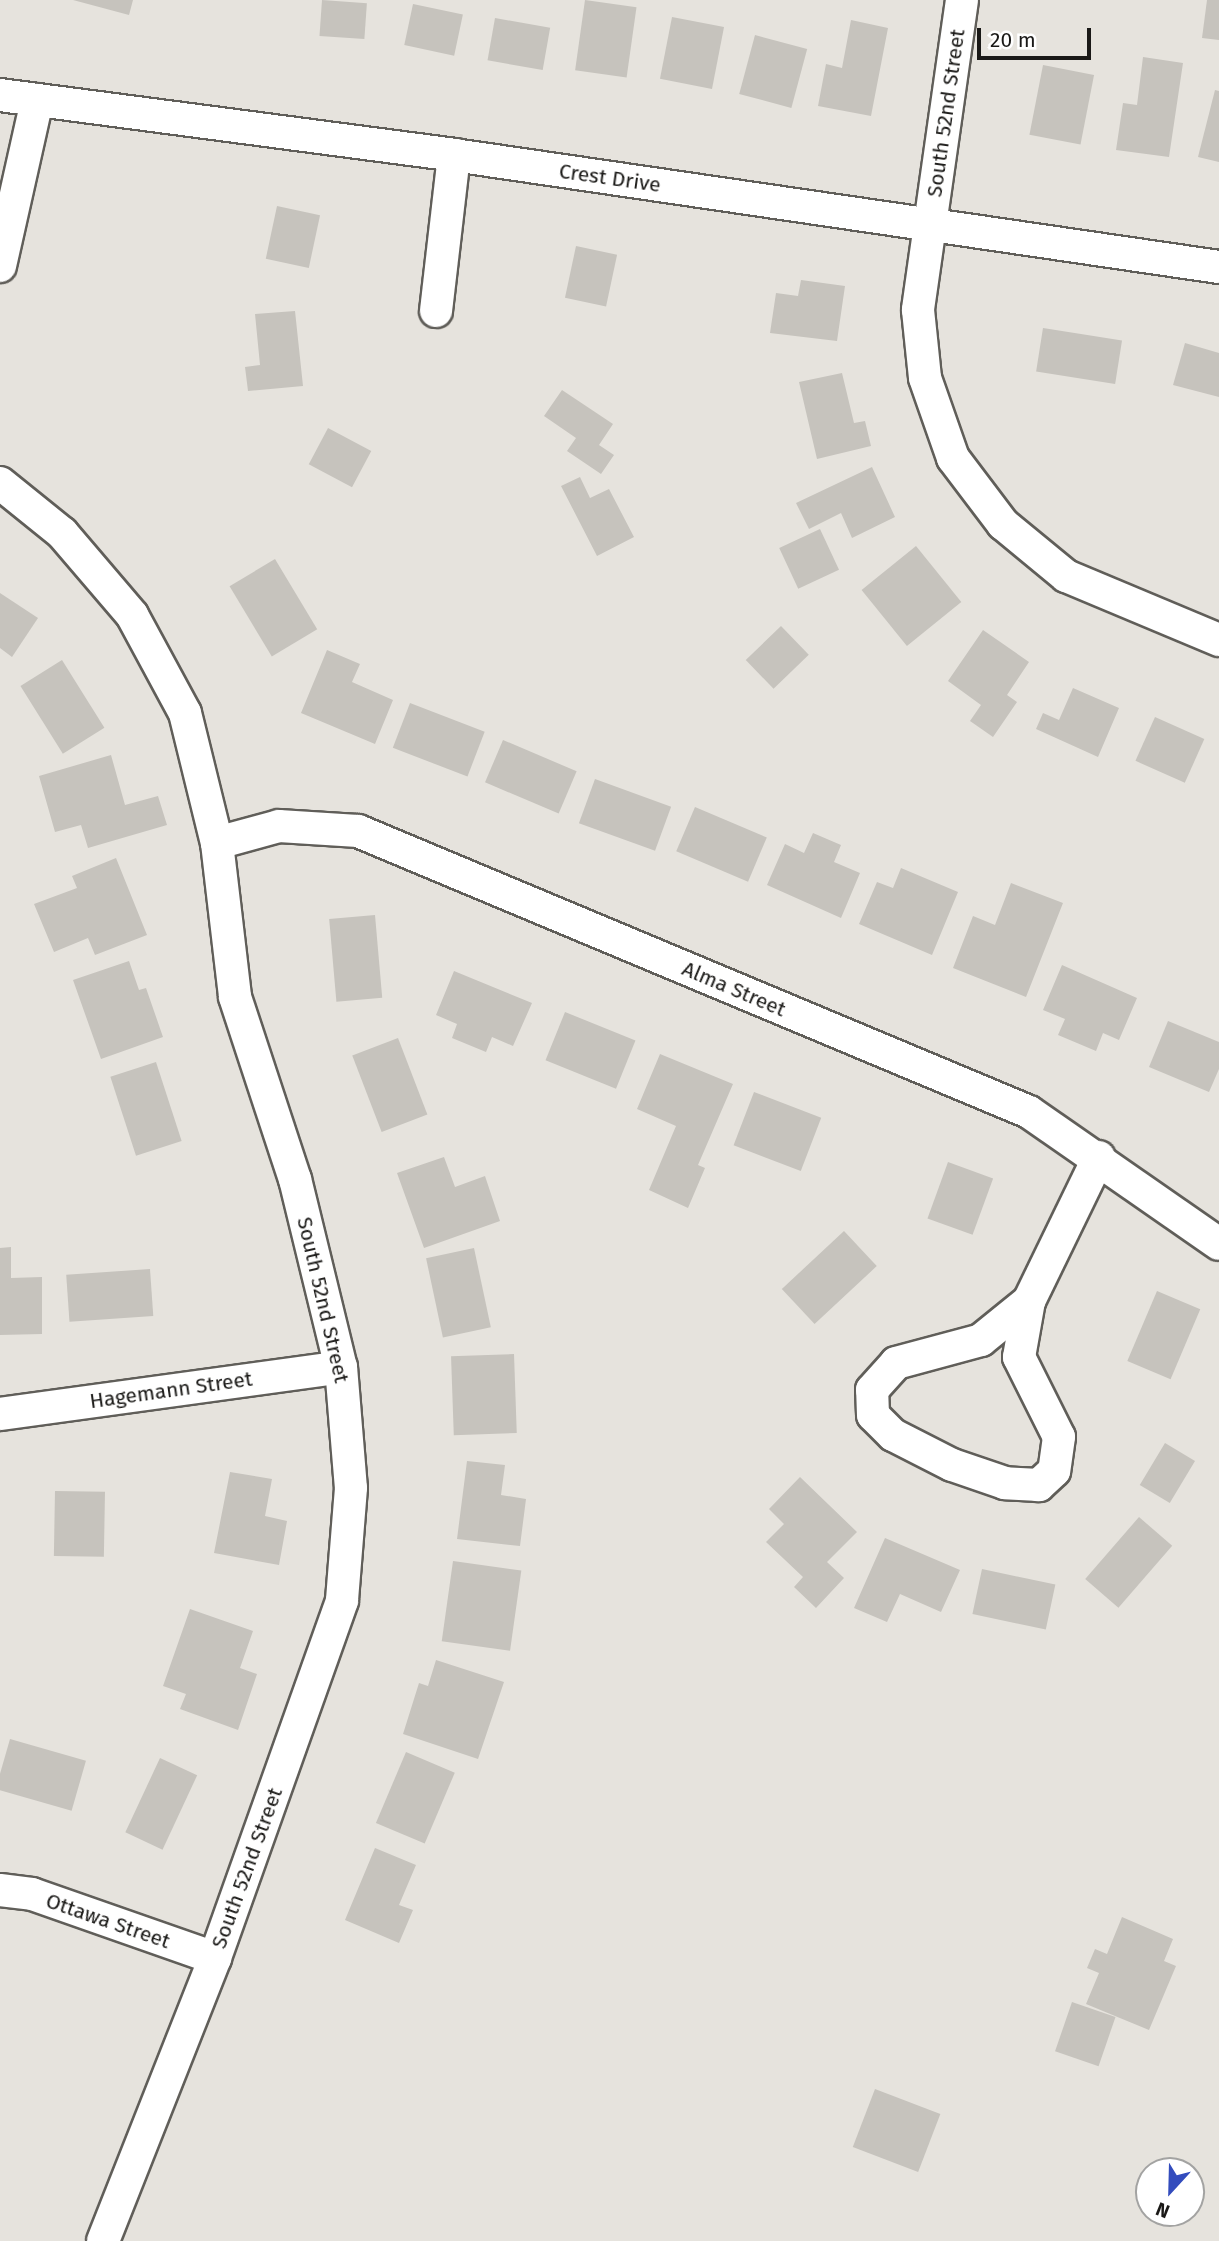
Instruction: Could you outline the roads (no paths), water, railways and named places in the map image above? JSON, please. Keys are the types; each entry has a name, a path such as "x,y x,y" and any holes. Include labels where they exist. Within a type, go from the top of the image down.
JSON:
{"street":[{"name":"South 52nd Street","path":"962,0 918,310 925,378 953,458 1003,524 1066,576 1219,640"},
{"name":"Crest Drive","path":"0,94 454,155 1219,267"},
{"path":"0,266 37,100"},
{"path":"436,311 454,155"},
{"name":"South 52nd Street","path":"0,483 62,533 132,615 185,713 218,842 235,997 295,1179 341,1367 351,1488 342,1601 215,1958 103,2241"},
{"name":"Alma Street","path":"218,842 279,826 358,831 1029,1112 1099,1157 1219,1244"},
{"path":"1029,1301 981,1340 896,1363 872,1390 873,1415 893,1436 952,1465 1005,1483 1039,1485 1055,1471 1059,1437 1019,1357 1029,1301 1099,1157"},
{"name":"Hagemann Street","path":"0,1414 341,1367"},
{"name":"Ottawa Street","path":"0,1890 32,1894 215,1958"}]}
